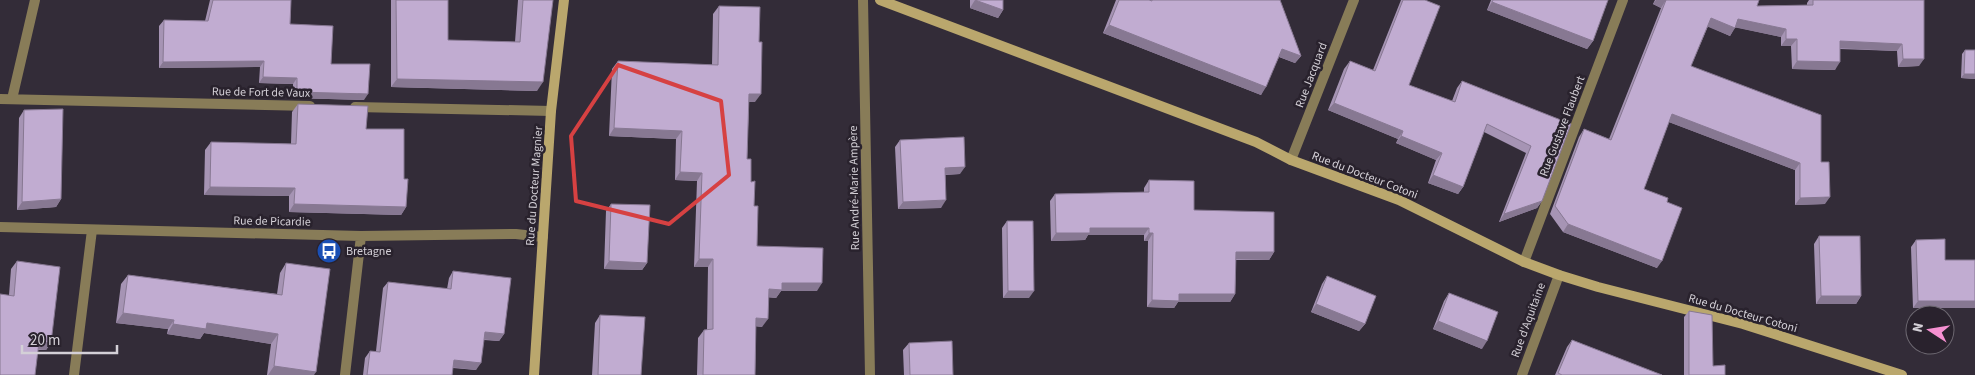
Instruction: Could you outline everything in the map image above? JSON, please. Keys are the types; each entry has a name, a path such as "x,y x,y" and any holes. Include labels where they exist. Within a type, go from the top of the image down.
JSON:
{"street":[{"path":"12,99 35,0"},
{"name":"Rue du Docteur Magnier","path":"534,375 551,111 564,0"},
{"name":"Rue André-Marie Ampère","path":"863,0 870,375"},
{"name":"Rue du Docteur Cotoni","path":"880,0 1256,142 1291,160 1399,200 1524,262 1559,275 1598,287 1743,324 1902,375"},
{"name":"Rue Jacquard","path":"1291,160 1354,0"},
{"name":"Rue Gustave Flaubert","path":"1524,262 1623,0"},
{"name":"Rue de Fort de Vaux","path":"0,99 322,106"},
{"path":"342,107 551,111"},
{"name":"Rue de Picardie","path":"0,227 361,236 516,234 543,237"},
{"path":"74,375 92,230"},
{"path":"345,375 361,236"},
{"name":"Rue d'Aquitaine","path":"1522,375 1559,275"}],"highlighted area":[{"path":"618,65 721,101 729,175 669,224 576,201 571,136"}],"building":[{"path":"213,0 291,0 290,24 333,26 331,64 370,64 368,94 297,92 297,78 263,77 264,61 163,62 164,20 208,21"},
{"path":"396,0 448,0 448,40 520,42 523,0 553,0 543,82 397,79"},
{"path":"975,0 1003,0 1003,10"},
{"path":"1119,0 1280,0 1301,56 1282,49 1266,87 1109,25"},
{"path":"1403,0 1425,0 1440,6 1409,85 1455,102 1462,81 1571,124 1542,201 1504,214 1531,146 1487,124 1463,187 1433,175 1442,153 1401,136 1403,131 1334,103 1350,61 1375,71"},
{"path":"1493,0 1608,0 1593,41 1492,2"},
{"path":"1666,0 1759,0 1757,6 1813,5 1813,0 1924,0 1924,59 1903,59 1902,44 1840,41 1840,62 1797,61 1797,39 1786,39 1786,29 1738,19 1735,28 1711,18 1691,66 1821,115 1821,162 1829,162 1830,197 1800,198 1800,163 1672,114 1644,189 1668,198 1667,202 1682,208 1662,261 1568,224 1555,206 1584,129 1611,140"},
{"path":"719,6 760,7 759,42 762,42 761,94 749,94 747,159 751,159 751,182 755,181 754,206 758,206 757,246 823,248 822,283 782,283 782,290 769,289 768,319 756,318 755,375 703,375 704,330 713,329 713,259 699,259 702,173 680,172 682,131 614,128 618,61 718,65"},
{"path":"1965,50 1975,50 1975,74 1964,74"},
{"path":"298,104 368,106 366,129 404,129 404,179 408,179 406,207 294,204 295,188 210,187 211,142 296,144"},
{"path":"63,109 61,199 22,202 24,110"},
{"path":"964,137 965,167 945,168 946,200 903,202 900,140"},
{"path":"1149,180 1194,181 1194,210 1274,212 1274,252 1236,252 1235,294 1179,294 1179,301 1152,300 1153,233 1149,233 1149,228 1090,228 1090,233 1056,233 1055,194 1149,192"},
{"path":"611,204 650,205 647,263 609,261"},
{"path":"1007,221 1033,221 1034,291 1008,291"},
{"path":"1819,236 1860,236 1861,296 1821,296"},
{"path":"1945,239 1945,260 1975,260 1975,301 1918,301 1916,240"},
{"path":"17,261 60,267 51,343 39,342 35,375 0,375 0,294 14,296"},
{"path":"286,263 330,269 316,372 274,366 278,334 207,323 206,329 173,324 174,320 123,313 128,275 282,295"},
{"path":"453,271 511,278 504,334 485,332 481,363 454,360 452,375 367,375 370,351 380,352 388,282 451,289"},
{"path":"1327,276 1376,296 1365,324 1316,304"},
{"path":"1449,293 1498,312 1487,341 1438,321"},
{"path":"1689,311 1712,315 1713,366 1725,365 1725,375 1689,375"},
{"path":"600,315 645,317 641,375 598,375"},
{"path":"1572,340 1662,375 1562,375 1558,373"},
{"path":"952,341 953,375 910,375 909,343"}],"place":[{"name":"Bretagne","path":"329,251"}]}
